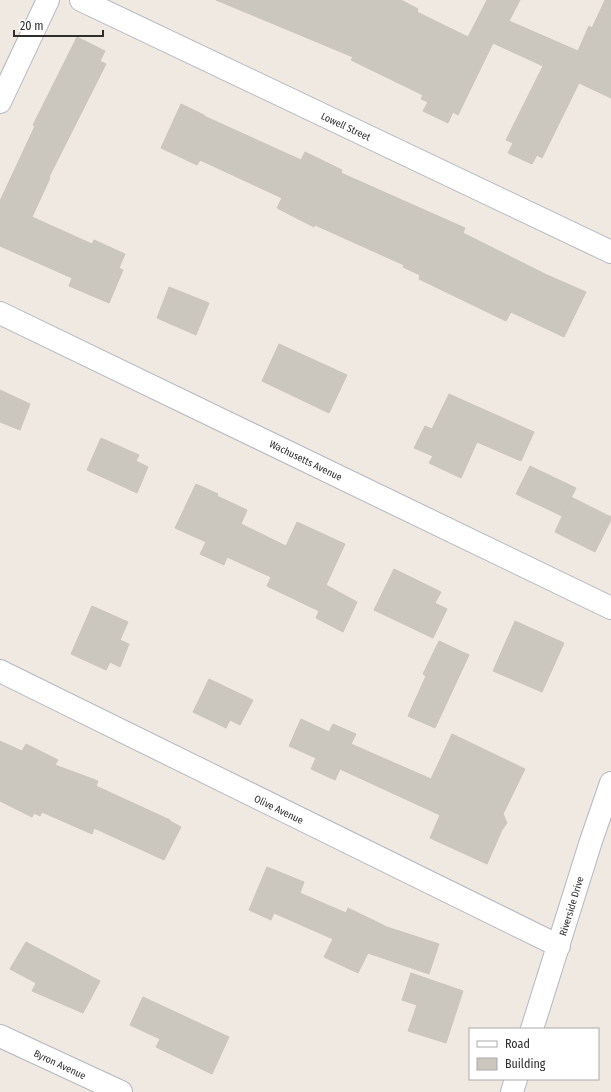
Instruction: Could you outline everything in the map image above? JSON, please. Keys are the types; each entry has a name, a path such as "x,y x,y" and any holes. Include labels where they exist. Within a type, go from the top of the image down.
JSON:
{"street":[{"path":"0,102 48,0"},
{"name":"Lowell Street","path":"81,0 611,252"},
{"name":"Wachusetts Avenue","path":"0,313 611,608"},
{"name":"Olive Avenue","path":"0,671 558,946"},
{"name":"Riverside Drive","path":"532,1028 591,841 611,783"},
{"name":"Byron Avenue","path":"0,1036 94,1085 121,1092"},
{"path":"512,1092 516,1080"}],"building":[{"path":"216,0 401,0 418,9 417,12 468,37 487,0 520,0 509,21 578,51 589,26 592,28 605,0 611,0 611,98 579,83 542,158 537,155 532,164 508,153 513,143 506,140 543,66 493,43 458,115 453,112 448,123 423,111 428,102 421,99 423,95 351,60 353,57"},
{"path":"77,37 105,51 100,61 106,64 49,177 50,178 32,217 92,244 94,240 125,254 119,268 123,270 109,303 69,286 72,278 0,246 0,201 35,126 33,125"},
{"path":"181,104 301,160 305,152 342,170 341,173 465,228 463,233 547,275 586,292 564,337 511,312 506,321 419,279 420,275 403,267 404,265 315,225 314,227 277,208 282,198 200,160 197,165 161,148"},
{"path":"169,287 209,303 196,335 157,318"},
{"path":"279,344 347,375 329,413 262,381"},
{"path":"0,390 30,404 20,430 0,422"},
{"path":"449,394 534,432 521,461 477,442 461,478 429,463 433,456 414,448 425,426 432,429"},
{"path":"101,438 139,455 136,461 148,467 137,493 87,470"},
{"path":"530,466 576,488 562,516 516,494"},
{"path":"196,484 247,510 241,524 286,546 297,522 345,544 326,585 357,602 343,632 316,618 319,611 267,586 271,577 227,557 224,565 200,554 206,542 175,528"},
{"path":"571,497 611,517 611,520 595,552 555,532"},
{"path":"394,569 441,592 435,603 447,609 433,638 374,610"},
{"path":"92,606 128,622 120,640 129,644 120,667 110,662 106,670 71,654"},
{"path":"515,621 564,643 542,692 493,671"},
{"path":"439,641 469,655 435,728 408,716 426,676 423,674"},
{"path":"209,679 253,700 240,725 230,720 226,728 193,712"},
{"path":"301,719 329,732 333,724 356,734 351,744 431,779 452,734 525,769 503,814 507,823 502,830 487,864 430,838 440,815 340,769 335,780 311,769 316,758 289,746"},
{"path":"0,741 22,751 26,744 58,760 55,765 98,781 96,786 170,820 181,827 164,860 94,828 92,834 42,812 40,816 34,813 32,817 0,801"},
{"path":"267,867 304,882 300,893 346,913 348,908 387,927 439,944 429,974 368,953 358,973 324,957 333,939 274,913 271,920 249,910"},
{"path":"26,942 100,981 83,1013 32,991 36,983 10,969"},
{"path":"411,973 463,991 446,1043 408,1031 417,1005 402,1000"},
{"path":"143,997 229,1037 212,1074 156,1047 160,1039 130,1025"}]}
